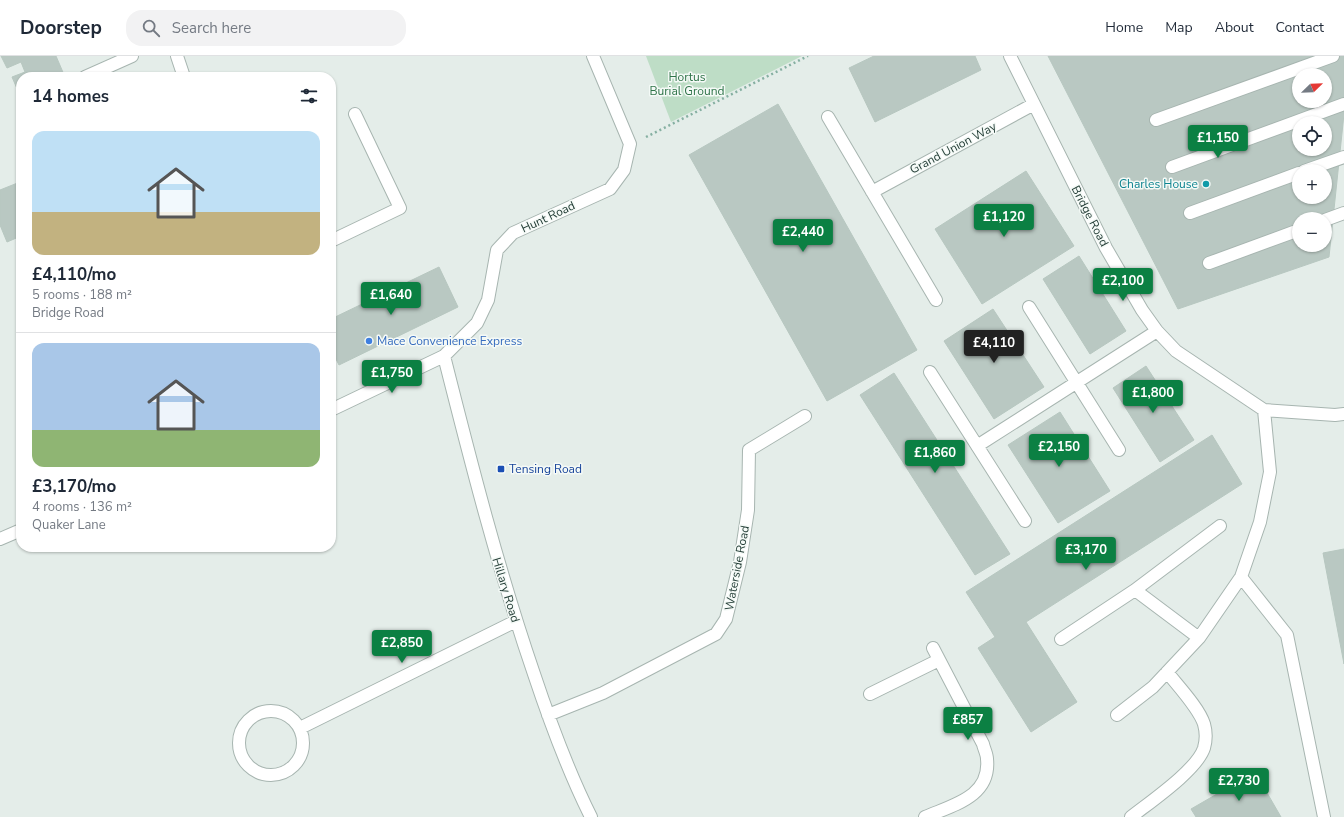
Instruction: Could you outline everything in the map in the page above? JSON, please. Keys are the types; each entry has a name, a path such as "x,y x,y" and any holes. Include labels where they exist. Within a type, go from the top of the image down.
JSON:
{"street":[{"path":"96,72 132,56"},
{"path":"177,56 182,72"},
{"path":"593,56 630,144"},
{"name":"Bridge Road","path":"1010,56 1106,248 1142,310 1157,332 1176,351 1264,410 1335,415 1344,414"},
{"path":"1156,120 1333,56"},
{"name":"Grand Union Way","path":"872,192 1034,104"},
{"path":"1172,167 1344,104"},
{"path":"336,239 400,208 355,114"},
{"path":"828,117 936,300"},
{"name":"Hunt Road","path":"336,407 444,356 477,323 488,300 497,250 513,233 610,189 624,170 630,144"},
{"path":"1324,164 1344,157"},
{"path":"1190,213 1292,176"},
{"path":"1332,217 1344,213"},
{"path":"1210,263 1292,233"},
{"path":"1029,307 1119,450"},
{"path":"977,446 1157,332"},
{"name":"Hillary Road","path":"444,356 483,510 516,621 548,715 577,788 591,817"},
{"path":"930,372 1025,521"},
{"path":"1117,715 1153,687 1199,638 1241,577 1260,522 1270,472 1264,410"},
{"name":"Waterside Road","path":"548,715 603,693 716,634 726,619 740,562 748,510 749,450 805,416"},
{"path":"1061,639 1135,590 1220,526"},
{"path":"0,539 16,532"},
{"path":"1241,577 1287,635 1324,817"},
{"path":"1135,590 1199,638"},
{"path":"300,728 516,621"},
{"path":"925,817 975,794 983,784 987,774 988,758 983,744 933,648"},
{"path":"870,694 939,660"},
{"path":"1131,817 1185,773 1197,760 1204,749 1206,737 1204,725 1200,715 1167,672"},
{"path":"272,710 283,712 293,719 300,728 303,739 302,750 298,761 290,769 278,774 266,775 256,772 246,765 241,756 238,745 239,734 244,724 251,717 261,711 272,710"}],"path":[{"path":"630,144 808,56"}],"green space":[{"name":"Hortus Burial Ground","path":"646,56 802,56 671,122"}],"building":[{"path":"1,56 56,56 63,72 25,72 21,62 7,68"},
{"path":"874,56 975,56 981,70 875,122 849,68"},
{"name":"Charles House","path":"1048,56 1344,56 1344,114 1332,228 1332,212 1292,212 1292,252 1330,252 1329,257 1178,309"},
{"path":"16,75 16,86 12,77"},
{"path":"778,104 917,350 827,401 689,155"},
{"path":"1026,171 1074,246 982,304 935,229"},
{"path":"16,184 16,238 7,242 0,225 0,190"},
{"path":"1079,256 1126,331 1090,354 1043,279"},
{"path":"439,267 458,307 339,365 336,359 336,317"},
{"path":"993,309 1044,387 994,419 944,341"},
{"path":"1146,366 1194,440 1160,462 1113,388"},
{"path":"894,373 1010,554 975,575 860,395"},
{"path":"1060,412 1110,491 1058,523 1008,445"},
{"path":"1212,435 1242,484 1026,622 1077,702 1031,732 978,648 995,637 966,592"},
{"path":"1344,549 1344,664 1323,553"},
{"path":"1255,772 1281,817 1196,817 1191,809"}],"place":[{"name":"Charles House","path":"1206,184"},
{"name":"Mace Convenience Express","path":"369,341"},
{"name":"Tensing Road","path":"501,469"}]}
